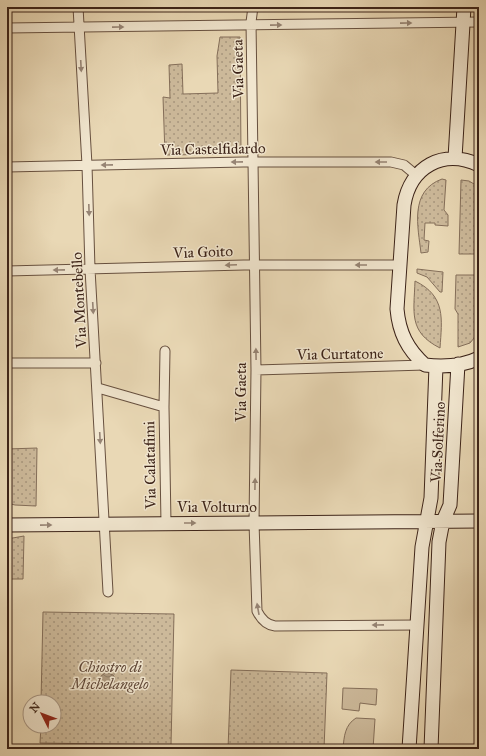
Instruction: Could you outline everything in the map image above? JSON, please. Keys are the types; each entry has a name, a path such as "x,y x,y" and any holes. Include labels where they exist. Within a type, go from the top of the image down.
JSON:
{"street":[{"name":"Via Montebello","path":"78,7 87,165 90,269 98,388 108,592"},
{"name":"Via Gaeta","path":"253,7 251,25 256,370 254,523 257,608 259,616 268,624 275,626 417,625"},
{"path":"455,158 464,7"},
{"path":"7,28 479,22"},
{"path":"479,165 467,160 455,158 434,163 416,175 408,188 405,198 400,248 397,308 401,331 410,350 430,365 468,363 479,358"},
{"name":"Via Castelfidardo","path":"7,167 253,162 391,162 404,165 416,175"},
{"name":"Via Goito","path":"7,271 254,265 400,265"},
{"name":"Via Calatafimi","path":"164,351 166,523"},
{"path":"7,363 96,363"},
{"name":"Via Solferino","path":"431,749 439,542 443,521 450,505 458,364"},
{"name":"Via Curtatone","path":"256,370 430,365"},
{"name":"Via Solferino","path":"409,749 422,547 431,498 430,365"},
{"name":"Via Calatafimi","path":"98,388 164,406"},
{"name":"Via Volturno","path":"7,525 479,521"}],"green space":[{"path":"220,37 240,37 241,154 165,155 163,97 170,98 169,65 182,64 183,94 218,93 217,56"},
{"path":"442,179 446,180 444,210 448,215 448,226 435,225 435,223 425,223 424,240 429,241 428,252 421,253 418,232 418,211 420,201 424,192"},
{"path":"461,180 469,181 479,187 479,254 459,254"},
{"path":"417,269 443,272 442,292 440,292 427,277 417,273"},
{"path":"456,275 479,275 479,332 470,343 458,347 458,314 455,309"},
{"path":"415,281 425,287 432,294 440,309 440,348 422,335 415,320"},
{"path":"37,448 36,506 7,503 7,449"},
{"path":"24,536 23,579 7,579 7,539"},
{"name":"Chiostro di Michelangelo","path":"43,612 174,614 171,745 40,743 41,734 62,734 62,694 41,694"},
{"path":"231,670 327,673 324,749 228,749"},
{"path":"343,688 377,689 376,705 360,703 359,711 342,709"},
{"path":"356,718 375,719 373,749 343,749 347,727"}],"water":[{"path":"106,672 113,675 115,678 114,682 108,688 100,684 98,681"}]}
